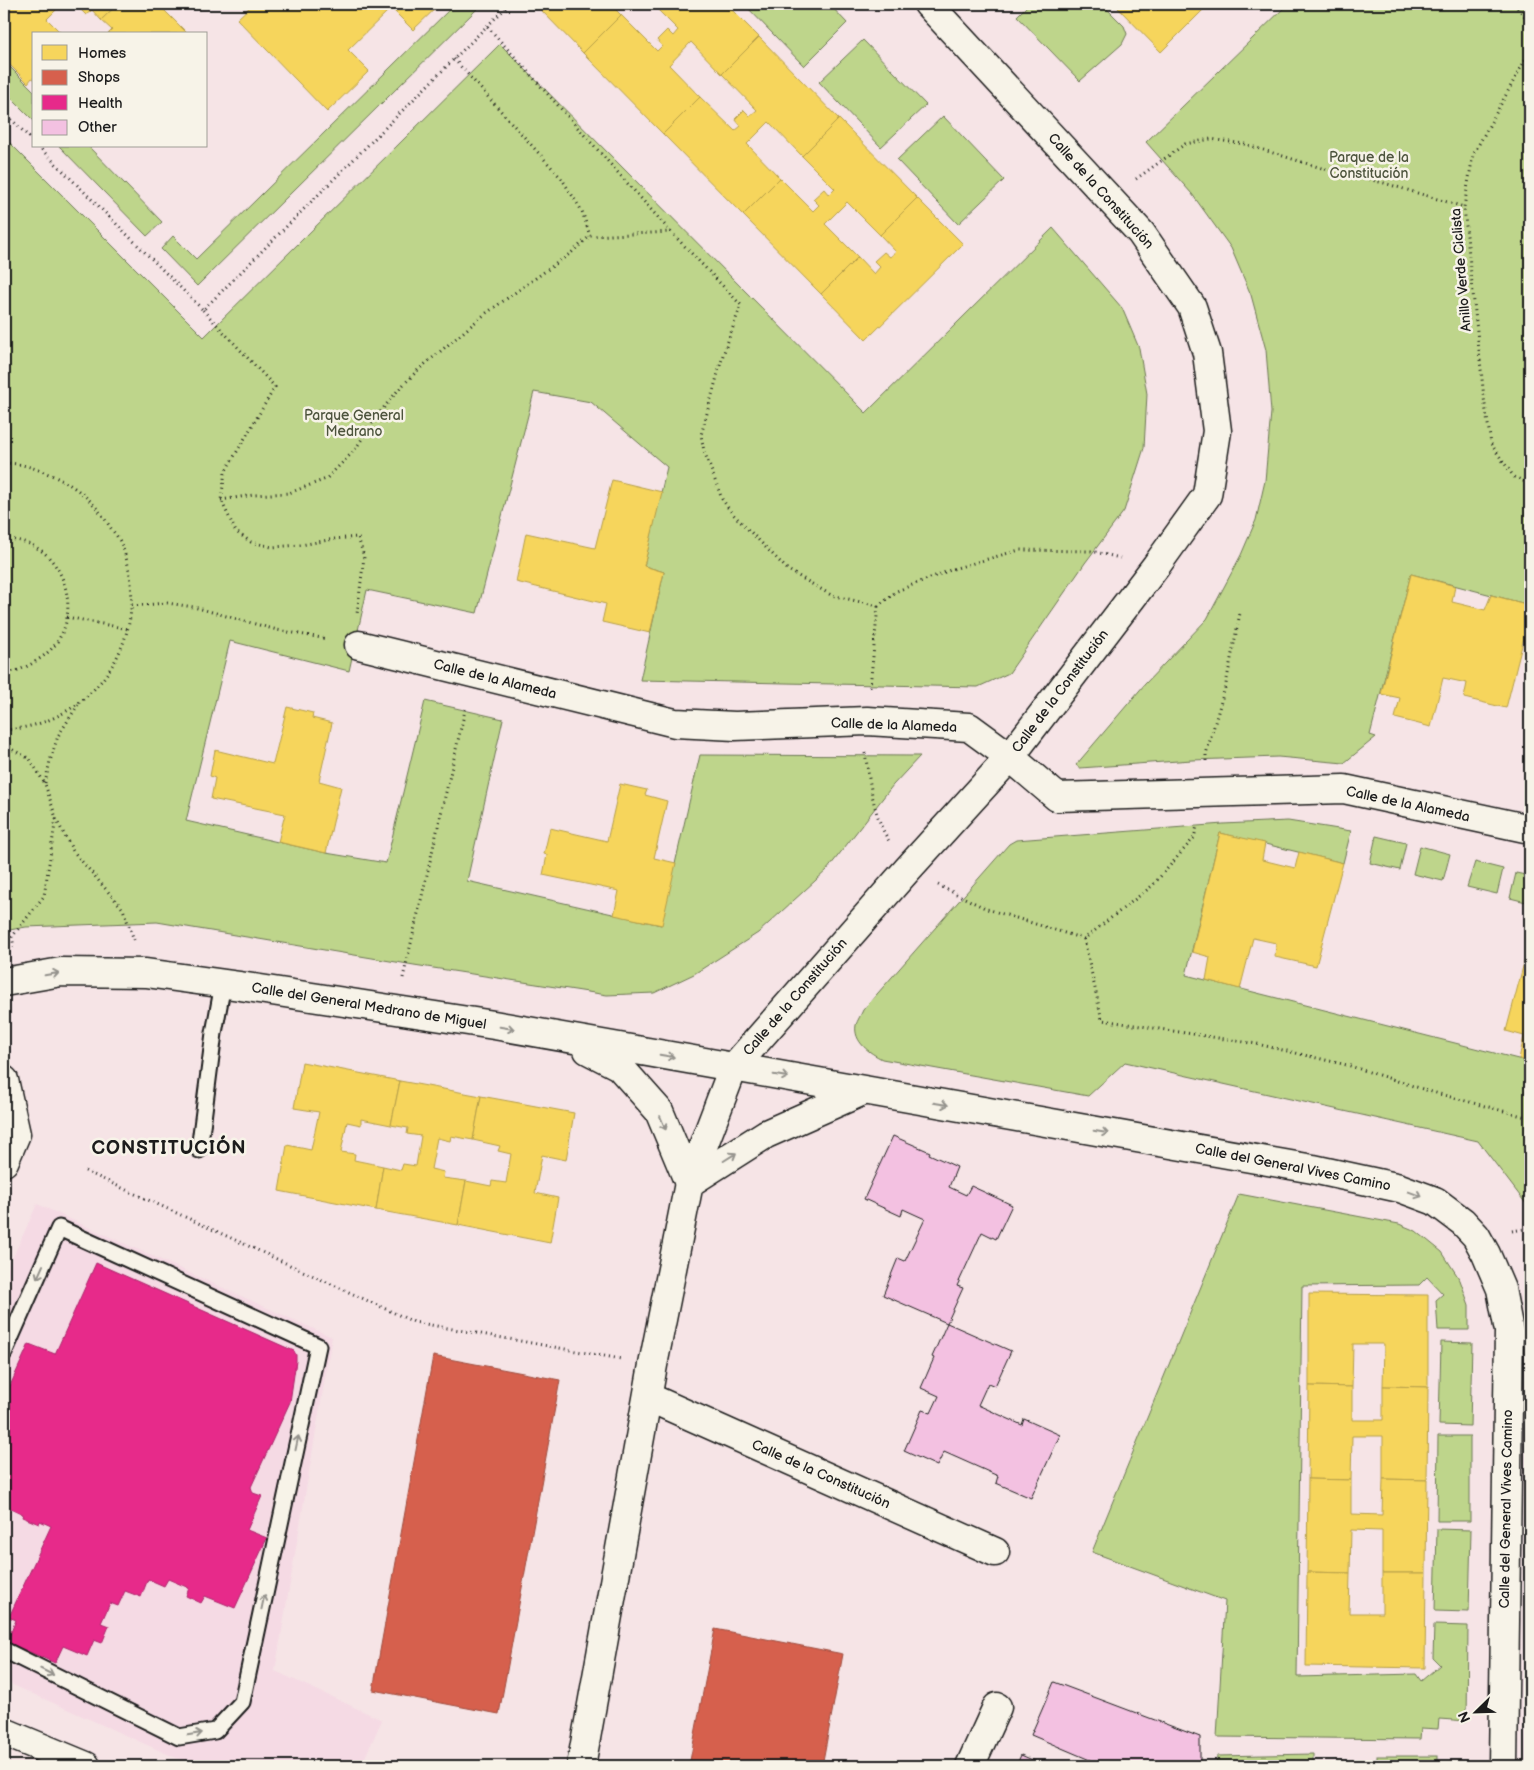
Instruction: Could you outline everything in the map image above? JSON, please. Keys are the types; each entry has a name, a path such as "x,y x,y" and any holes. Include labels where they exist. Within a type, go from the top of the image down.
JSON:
{"street":[{"name":"Calle de la Constitución","path":"581,1766 653,1365 689,1183 733,1068 907,870 1010,757 1156,566 1207,495 1218,431 1207,353 1192,307 1141,233 928,4"},
{"name":"Calle de la Alameda","path":"356,645 675,723 735,726 867,722 969,727 1010,757 1057,797 1344,789 1530,830"},
{"name":"Calle del General Medrano de Miguel","path":"11,981 61,972 146,973 395,1010 733,1068"},
{"path":"562,1038 619,1066 659,1111 689,1183 766,1134 863,1091"},
{"name":"Calle del General Vives Camino","path":"733,1068 1314,1169 1400,1188 1435,1201 1462,1222 1476,1236 1501,1290 1509,1331 1503,1766"},
{"path":"4,1080 16,1134 4,1162"},
{"name":"Calle de la Constitución","path":"648,1397 995,1552"},
{"path":"970,1766 997,1707"},
{"path":"4,1732 86,1766"}],"lane":[{"path":"199,1150 214,1033 223,984"},
{"path":"4,1353 59,1228 318,1346 242,1702 215,1731 179,1737 4,1650"}],"path":[{"path":"203,310 510,4"},
{"path":"1514,4 1530,22"},
{"path":"487,26 671,232 741,305 723,355 701,435 704,451 722,498 731,512 788,570 831,595 878,606 897,591 952,569 1019,550 1091,551 1156,566"},
{"name":"Anillo Verde Ciclista","path":"1530,51 1473,155 1464,207 1484,398 1491,444 1514,477 1530,484"},
{"path":"454,58 562,179 582,211 590,236"},
{"path":"4,112 32,140"},
{"path":"1109,197 1185,144 1211,139 1244,144 1328,170 1384,183 1464,207"},
{"path":"40,148 203,310 274,387 225,472 221,500 236,532 251,542 272,547 358,537 364,557 356,645 277,630 194,607 166,603 132,606"},
{"path":"221,500 254,495 289,493 326,479 354,451 399,388 418,370 485,314 571,253 590,236 671,232"},
{"path":"4,463 31,466 68,483 99,508 122,546 131,581 132,606 128,630 117,658 99,685 80,703 58,736 45,784"},
{"path":"4,538 25,541 51,559 63,578 67,597 67,616 60,637 46,654 29,666 4,672"},
{"path":"67,616 128,630"},
{"path":"395,1010 473,673"},
{"path":"4,730 22,728 50,720 80,703"},
{"path":"4,745 30,759 45,784 56,818 73,852 123,909 146,973"},
{"path":"11,981 12,937 44,896 56,818"},
{"path":"1084,939 1102,1020 1257,1044 1329,1061 1432,1092 1530,1118"},
{"path":"85,1171 414,1322 653,1365"}],"shaded area":[{"path":"37,1204 332,1337 275,1671 382,1720 361,1766 194,1766 4,1681 4,1277"}],"green space":[{"path":"455,4 482,4 197,286 161,249 173,236 196,259"},
{"path":"744,4 829,4 847,23 804,66"},
{"path":"1029,4 1102,4 1124,26 1127,34 1122,44 1080,81 1017,16"},
{"name":"Parque de la Constitución","path":"1288,4 1530,4 1530,605 1411,574 1370,735 1376,737 1344,763 1278,757 1192,760 1080,768 1076,765 1145,684 1207,619 1241,555 1256,520 1265,481 1271,412 1266,350 1251,295 1231,248 1192,194 1146,142"},
{"path":"863,40 926,105 881,147 819,82"},
{"name":"Parque General Medrano","path":"500,44 866,413 1053,228 1122,308 1139,348 1147,394 1144,448 1124,511 1085,563 1009,673 978,687 640,680 664,572 644,566 667,467 591,402 534,392 477,613 367,590 349,671 230,641 186,821 326,853 386,863 425,701 503,719 467,881 661,925 700,755 920,756 893,785 827,870 758,933 694,974 654,993 607,995 157,922 26,927 4,931 4,137 204,337"},
{"path":"4,61 32,89 32,119 4,91"},
{"path":"943,116 1004,180 958,224 897,160"},
{"path":"61,148 90,148 162,222 147,236"},
{"path":"1288,821 1351,831 1343,863 1220,833 1186,975 1530,1062 1530,1209 1478,1141 1125,1062 1088,1096 882,1059 872,1054 857,1037 856,1025 863,1010 1009,844 1016,840 1223,824"},
{"path":"1376,836 1406,843 1400,870 1370,863"},
{"path":"1420,846 1450,854 1443,881 1413,874"},
{"path":"1475,862 1503,869 1497,894 1467,887"},
{"path":"1516,873 1530,876 1530,903 1510,898"},
{"path":"1239,1194 1399,1224 1416,1231 1442,1252 1460,1280 1469,1305 1469,1330 1438,1330 1436,1300 1443,1294 1427,1277 1419,1285 1302,1286 1297,1677 1416,1674 1421,1681 1440,1665 1433,1658 1434,1625 1468,1626 1467,1721 1439,1719 1438,1729 1421,1728 1420,1739 1217,1737 1225,1601 1092,1552"},
{"path":"1441,1342 1472,1343 1470,1426 1439,1425"},
{"path":"1438,1436 1470,1436 1470,1521 1437,1521"},
{"path":"1437,1529 1471,1530 1469,1612 1435,1611"},
{"path":"1313,1754 1313,1766 1216,1766 1217,1756"},
{"path":"1377,1756 1438,1756 1438,1766 1377,1766"}],"building: Homes":[{"path":"4,4 62,4 47,19 60,32 32,32 32,78 28,83 4,59"},
{"path":"75,4 118,4 101,20 92,10 86,15"},
{"path":"118,4 158,4 186,32 110,32 112,30 101,20"},
{"path":"253,4 440,4 413,30 391,8 348,50 369,71 327,112 237,19"},
{"path":"546,4 610,4 621,15 583,53 540,9"},
{"path":"652,4 726,4 759,37 722,74 691,42 669,65 700,97 663,134 583,53 621,15 657,51 662,46 657,40 667,30 673,36 678,30"},
{"path":"1123,4 1209,4 1161,52 1118,8"},
{"path":"759,37 839,119 802,156 769,122 747,144 780,178 743,215 663,134 700,97 735,131 741,126 735,119 744,110 750,116 757,110 722,74"},
{"path":"839,119 917,198 880,235 847,202 825,224 858,257 821,294 743,215 780,178 813,211 819,205 813,199 824,189 829,195 835,189 802,156"},
{"path":"917,198 963,244 866,340 821,294 858,257 874,274 880,267 874,261 884,252 890,257 896,252 880,235"},
{"path":"612,480 662,492 644,566 664,572 650,633 602,622 606,604 516,582 526,533 595,548"},
{"path":"1411,574 1455,586 1452,602 1485,610 1491,595 1530,605 1530,614 1506,708 1464,698 1467,683 1443,678 1431,727 1395,718 1400,698 1381,694"},
{"path":"287,707 313,713 312,718 332,723 319,781 341,787 326,853 278,842 285,814 211,799 215,778 210,776 215,750 273,764"},
{"path":"620,784 647,790 645,795 667,801 654,858 676,863 662,925 614,915 619,891 543,875 547,855 544,854 550,828 607,841"},
{"path":"1220,833 1265,843 1262,860 1295,868 1299,852 1343,863 1316,966 1275,957 1276,943 1253,938 1240,989 1206,980 1210,957 1192,952"},
{"path":"1530,940 1530,1062 1519,1059 1524,1036 1506,1031"},
{"path":"302,1062 400,1081 391,1125 361,1119 361,1125 347,1122 341,1152 355,1154 354,1160 383,1166 376,1210 279,1191 287,1145 311,1150 319,1112 294,1108"},
{"path":"400,1081 481,1096 473,1140 451,1136 450,1141 437,1138 431,1169 444,1172 443,1178 466,1181 458,1225 376,1210 383,1166 401,1170 403,1164 416,1166 421,1136 407,1134 408,1128 391,1125"},
{"path":"481,1096 574,1113 566,1160 542,1155 535,1193 558,1198 550,1243 458,1225 466,1181 491,1186 492,1181 506,1183 511,1154 498,1151 500,1146 473,1140"},
{"path":"1309,1294 1428,1295 1428,1387 1383,1386 1384,1344 1353,1344 1352,1387 1309,1386"},
{"path":"1309,1386 1352,1387 1352,1420 1383,1420 1383,1386 1428,1387 1427,1480 1383,1479 1383,1436 1352,1436 1351,1480 1308,1479"},
{"path":"1308,1479 1351,1480 1351,1514 1382,1515 1383,1479 1427,1480 1426,1573 1382,1573 1382,1531 1351,1530 1350,1573 1307,1572"},
{"path":"1307,1572 1350,1573 1349,1613 1382,1613 1382,1573 1426,1573 1425,1668 1306,1666"}],"building: Shops":[{"path":"433,1356 560,1380 499,1714 373,1690"},
{"path":"715,1629 843,1654 822,1766 689,1766"}],"building: Health":[{"path":"96,1263 294,1351 296,1361 290,1402 251,1487 253,1493 262,1496 247,1530 267,1538 235,1608 205,1596 201,1603 186,1596 189,1588 168,1579 164,1586 148,1579 141,1597 125,1591 118,1606 110,1603 101,1623 109,1626 102,1643 94,1640 87,1656 63,1646 55,1663 7,1642 16,1620 9,1617 51,1526 40,1521 39,1524 22,1517 23,1514 4,1505 4,1399 29,1344 55,1354"}],"building: Other":[{"path":"893,1136 930,1152 929,1154 957,1167 949,1187 966,1195 971,1186 1012,1205 996,1239 982,1232 957,1286 963,1288 947,1323 883,1295 898,1258 905,1261 925,1219 903,1209 901,1216 864,1199"},
{"path":"947,1323 1011,1351 995,1386 988,1383 978,1405 1022,1425 1024,1419 1060,1435 1031,1498 996,1483 998,1476 944,1452 937,1466 904,1451 922,1410 931,1413 939,1396 921,1388"},
{"path":"1054,1682 1200,1737 1200,1766 1104,1766 1031,1735"},
{"path":"1021,1755 1046,1766 1016,1766"}],"district":[{"name":"CONSTITUCIÓN","path":"169,1148"}]}
